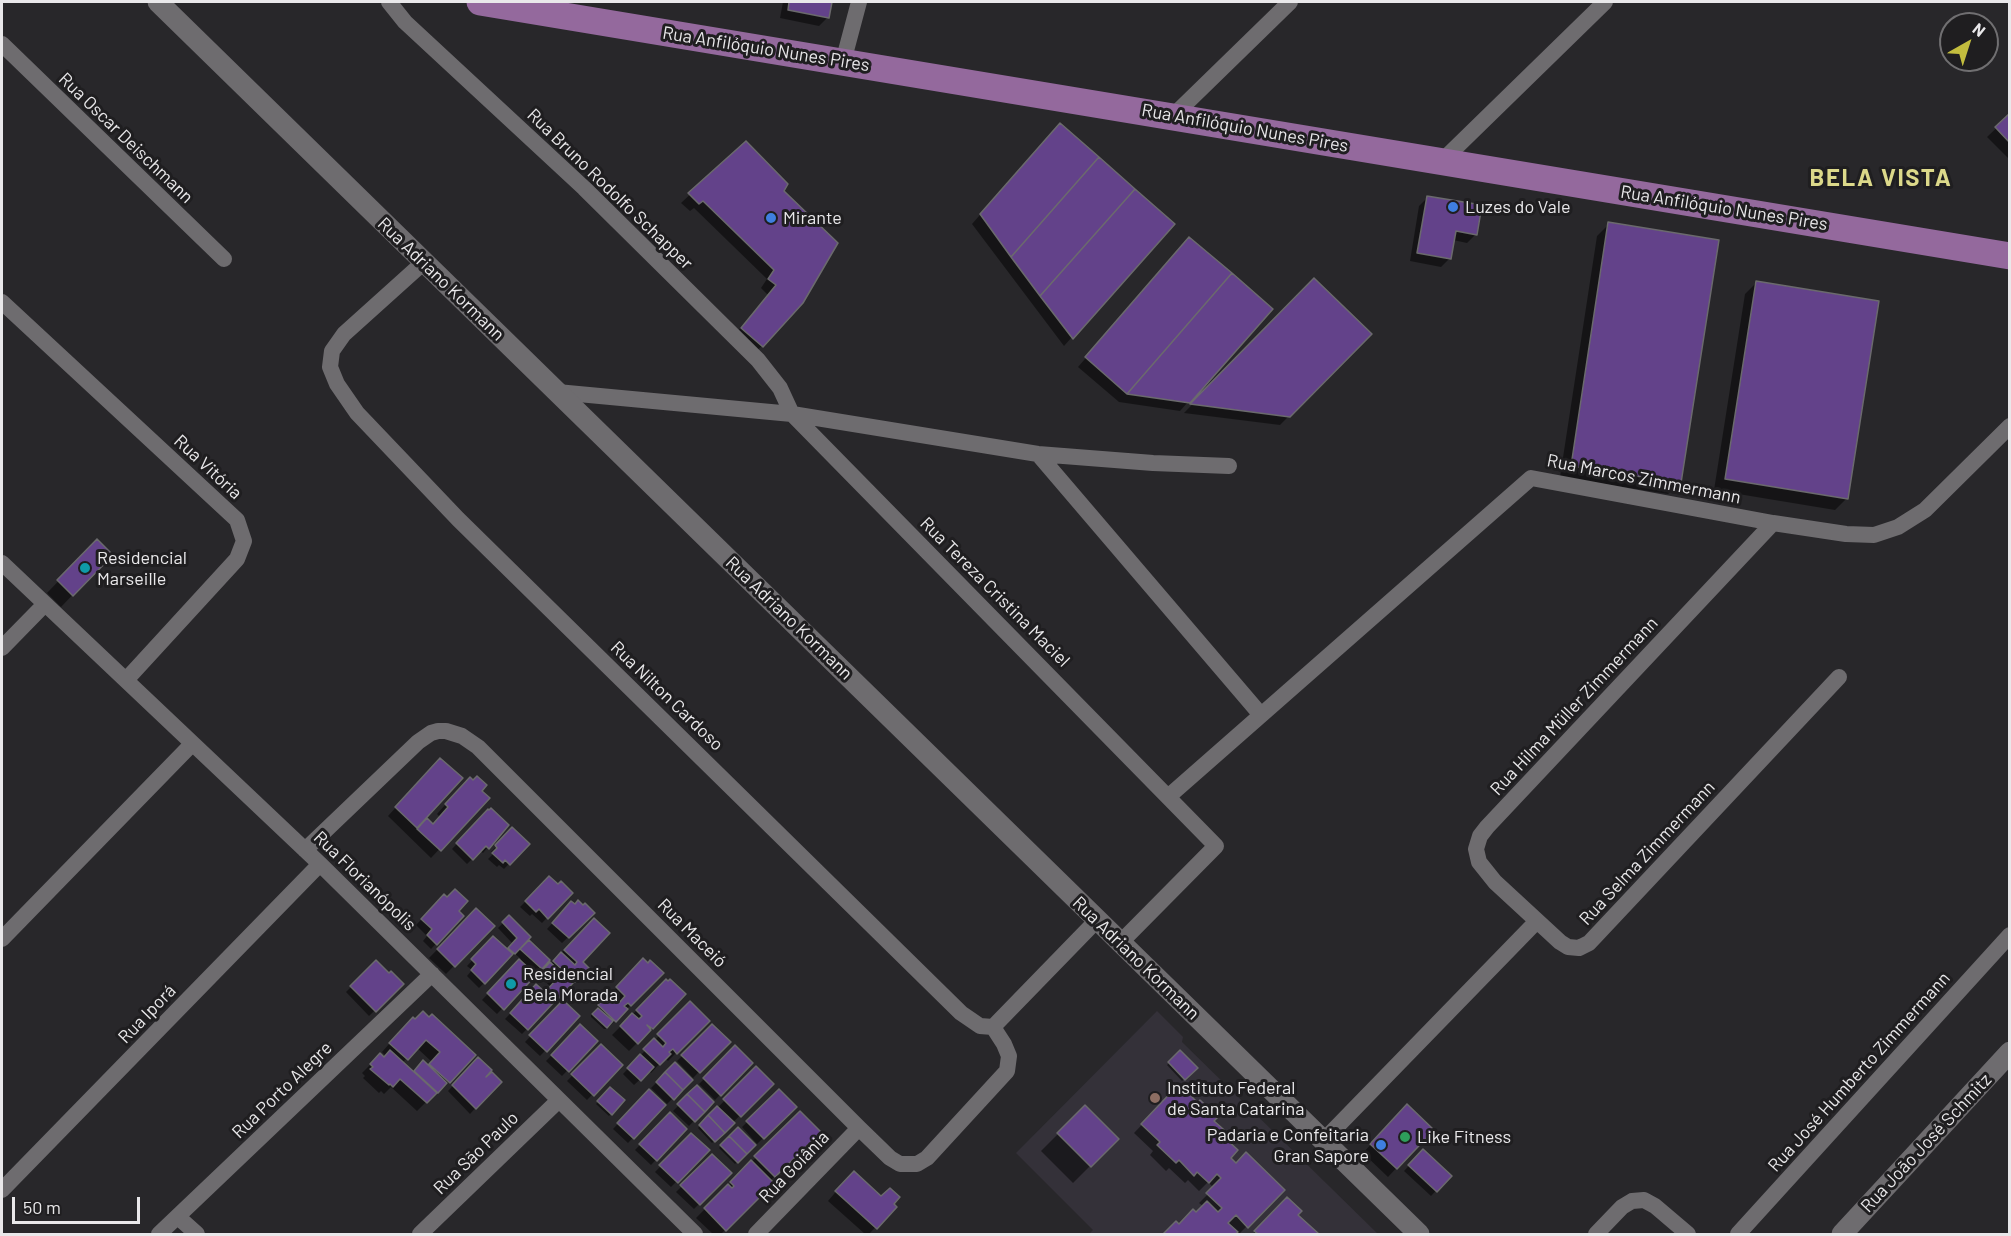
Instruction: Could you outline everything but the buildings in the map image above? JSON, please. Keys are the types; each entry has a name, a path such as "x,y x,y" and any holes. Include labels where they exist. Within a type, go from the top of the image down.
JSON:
{"main road":[{"name":"Rua Anfilóquio Nunes Pires","path":"480,2 2010,256"}],"street":[{"name":"Rua Adriano Kormann","path":"158,2 1419,1234"},
{"name":"Rua Bruno Rodolfo Schapper","path":"389,2 405,22 584,188 758,360 780,388 792,414"},
{"path":"843,62 859,2"},
{"path":"1173,116 1290,2"},
{"path":"1441,162 1605,2"},
{"name":"Rua Oscar Deischmann","path":"2,44 224,259"},
{"name":"Rua Nilton Cardoso","path":"424,262 344,334 332,351 330,367 337,384 357,413 458,519 961,1013 980,1026 993,1027"},
{"name":"Rua Vitória","path":"2,302 237,520 244,541 237,559 126,680"},
{"path":"557,392 792,414 1038,454 1228,466"},
{"name":"Rua Tereza Cristina Maciel","path":"792,414 1216,846 1120,942"},
{"name":"Rua Marcos Zimmermann","path":"1169,796 1531,478 1773,523 1874,535 1899,527 1925,510 2010,426"},
{"path":"1038,454 1261,715"},
{"name":"Rua Hilma Müller Zimmermann","path":"1537,921 1495,882 1479,862 1476,849 1480,836 1773,523"},
{"name":"Rua Florianópolis","path":"2,562 320,864 694,1234"},
{"path":"2,648 45,603"},
{"name":"Rua Selma Zimmermann","path":"1537,921 1568,947 1579,948 1589,943 1839,677"},
{"name":"Rua Maceió","path":"305,850 418,741 431,733 446,731 462,736 486,756 859,1128 896,1162 910,1166 922,1161 1007,1071 1009,1056 993,1027"},
{"path":"2,939 192,744"},
{"name":"Rua Iporá","path":"2,1190 320,864"},
{"path":"993,1027 1097,920"},
{"path":"1323,1141 1537,921"},
{"name":"Rua José Humberto Zimmermann","path":"1738,1234 2010,935"},
{"name":"Rua Porto Alegre","path":"159,1234 432,974"},
{"name":"Rua João José Schmitz","path":"1842,1234 2010,1052"},
{"name":"Rua São Paulo","path":"420,1234 559,1100"},
{"name":"Rua Goiânia","path":"756,1234 859,1128"},
{"path":"1596,1234 1622,1207 1632,1201 1644,1200 1655,1206 1688,1234"},
{"path":"178,1217 197,1234"}],"shaded area":[{"name":"Instituto Federal de Santa Catarina","path":"1157,1011 1183,1037 1182,1042 1378,1234 1089,1234 1093,1230 1016,1153"}],"place":[{"name":"Luzes do Vale","path":"1453,207"},
{"name":"Mirante","path":"771,218"},
{"name":"Residencial Marseille","path":"85,568"},
{"name":"Residencial Bela Morada","path":"511,984"},
{"name":"Instituto Federal de Santa Catarina","path":"1155,1098"},
{"name":"Like Fitness","path":"1405,1137"},
{"name":"Padaria e Confeitaria Gran Sapore","path":"1381,1145"}],"district":[{"name":"BELA VISTA","path":"1881,178"}]}
